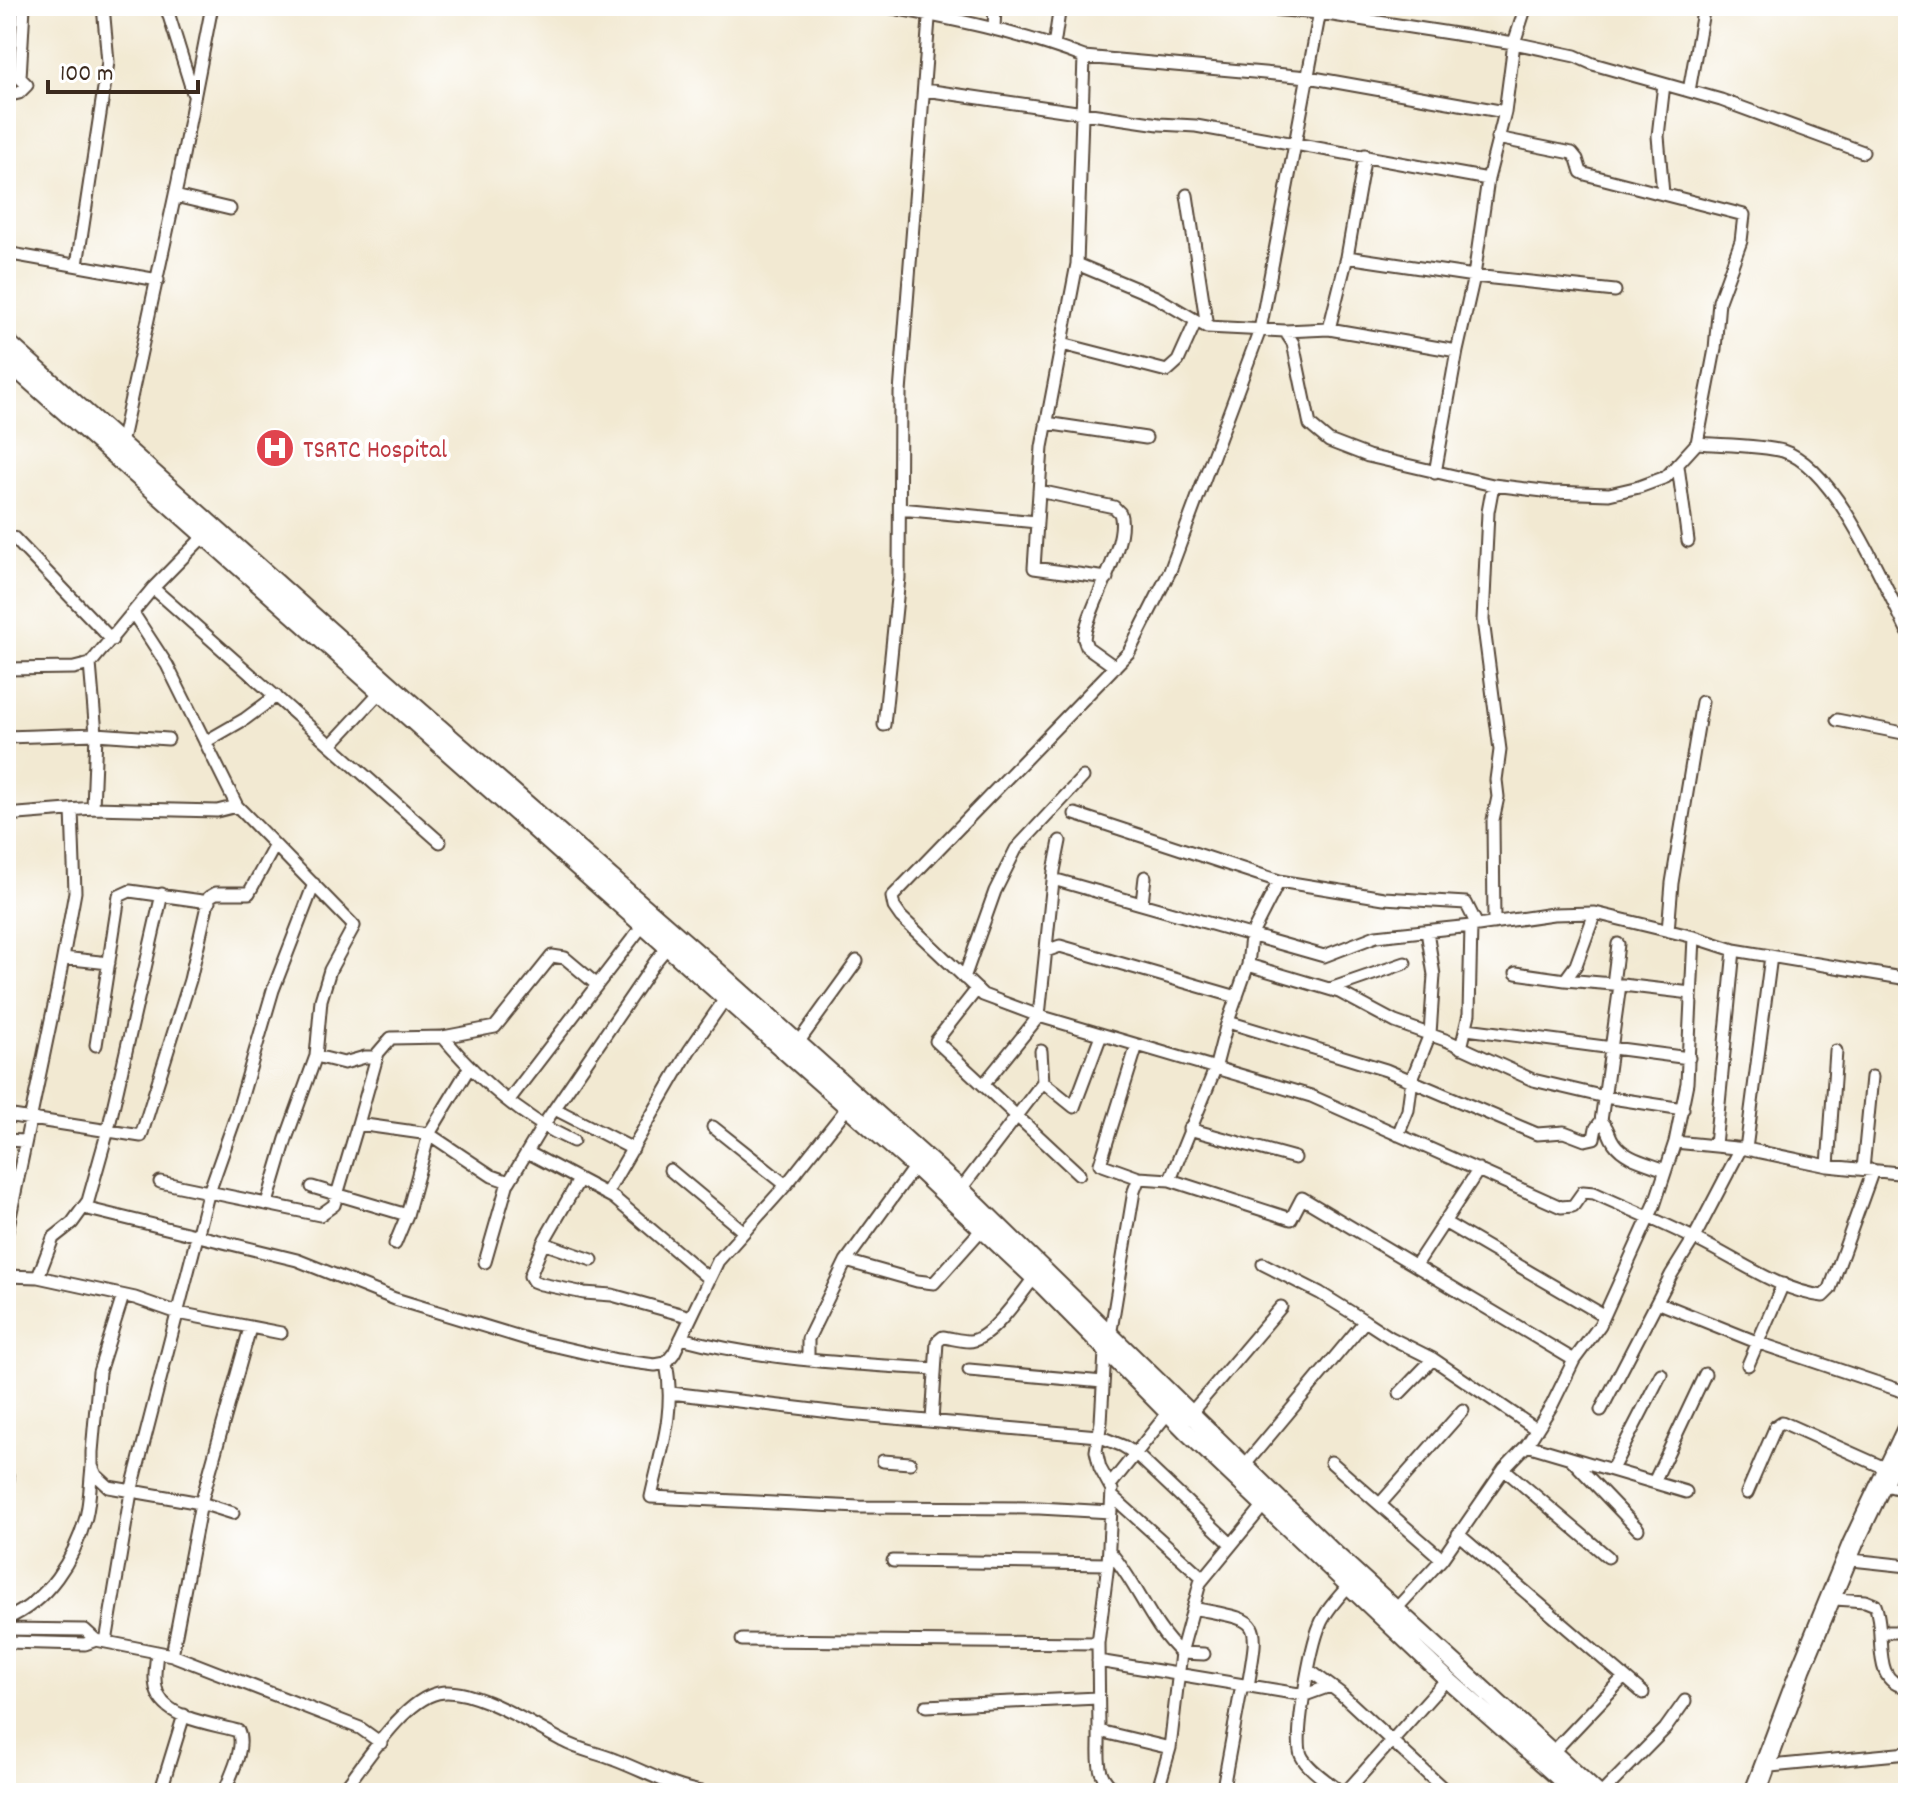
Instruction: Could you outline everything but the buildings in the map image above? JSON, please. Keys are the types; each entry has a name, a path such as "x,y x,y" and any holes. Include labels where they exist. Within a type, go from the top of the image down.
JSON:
{"highway":[{"path":"6,341 673,941 797,1044 919,1160 982,1229 1034,1278 1244,1466 1332,1551 1599,1793"},
{"path":"6,360 643,925 673,941 725,999 847,1108 961,1189 1108,1344"},
{"path":"1178,1410 1264,1505 1571,1792"}],"street":[{"path":"6,96 19,93 27,85 20,78 24,6"},
{"path":"77,265 108,62 103,6"},
{"path":"166,6 195,97"},
{"path":"121,444 158,280 212,6"},
{"path":"882,6 930,10 1084,57 1308,77 1505,112"},
{"path":"994,29 995,6"},
{"path":"1054,46 1060,6"},
{"path":"1235,6 1321,10 1575,56 1593,64 1721,100 1863,152"},
{"path":"1435,473 1474,276 1488,179 1505,112 1514,43 1526,6"},
{"path":"1689,91 1704,6"},
{"path":"884,725 899,578 902,353 930,10"},
{"path":"1321,10 1260,330 1170,571 1129,652 892,897 894,907 983,995 1039,1016 1311,1096 1561,1207 1573,1206 1583,1192 1594,1193 1694,1238 1783,1284 1820,1296 1828,1293 1868,1170 1872,1077"},
{"path":"1084,57 1077,264 1046,423 1034,568 1107,578"},
{"path":"1663,194 1658,136 1664,84"},
{"path":"925,90 1196,126 1488,179"},
{"path":"1285,331 1293,343 1310,425 1329,441 1368,456 1493,485 1552,492 1609,494 1666,477 1697,443 1715,349 1719,301 1741,241 1744,215 1581,172 1572,153 1497,138"},
{"path":"1329,329 1347,257 1365,155"},
{"path":"1062,344 1167,371 1178,361 1202,324 1187,195"},
{"path":"175,196 230,209"},
{"path":"6,253 158,280"},
{"path":"1347,257 1474,276 1615,291"},
{"path":"1077,264 1156,297 1202,324 1285,331 1329,329 1457,351"},
{"path":"1046,423 1146,438"},
{"path":"1697,443 1785,451 1806,464 1830,489 1855,526 1908,632"},
{"path":"1678,466 1688,541"},
{"path":"1493,485 1488,512 1483,620 1500,750 1496,780 1498,797 1493,820 1494,923"},
{"path":"1039,491 1117,509 1122,517 1107,578 1084,639 1087,647 1115,667"},
{"path":"900,509 1037,522"},
{"path":"6,536 14,538 112,640"},
{"path":"6,669 74,668 90,664 153,588 204,536"},
{"path":"153,588 440,842"},
{"path":"133,613 167,665 237,806 354,926 330,970 321,1000 316,1056 267,1203"},
{"path":"90,664 96,734 93,808"},
{"path":"331,745 380,692"},
{"path":"205,742 245,719 276,696"},
{"path":"1668,931 1672,883 1702,702"},
{"path":"1837,720 1908,734"},
{"path":"6,737 96,734 168,739"},
{"path":"964,978 995,891 1016,849 1083,777"},
{"path":"6,815 93,808 217,811 237,806"},
{"path":"6,1236 75,892 72,810"},
{"path":"1075,814 1279,881 1384,898 1466,903 1474,926 1467,1029 1461,1048"},
{"path":"984,1084 1039,1016 1053,879 1060,841"},
{"path":"6,1115 141,1136 190,980 209,897 216,893 249,893 275,845"},
{"path":"1142,903 1145,877"},
{"path":"1053,879 1324,956 1376,936 1553,914 1595,913 1734,950 1908,979"},
{"path":"1170,1180 1215,1069 1248,965 1251,936 1279,881"},
{"path":"101,1641 131,1492 209,1193 237,1113 273,990 314,884"},
{"path":"96,1045 119,896 130,891 209,902"},
{"path":"38,1277 53,1238 72,1223 84,1208 108,1130 162,894"},
{"path":"1565,980 1576,965 1595,913"},
{"path":"509,1100 643,925"},
{"path":"1398,1135 1408,1110 1412,1079 1430,1034 1434,975 1427,931"},
{"path":"1396,1609 1442,1559 1504,1469 1527,1445 1552,1405 1574,1360 1600,1325 1662,1186 1683,1109 1689,1058 1694,937"},
{"path":"485,1262 508,1182 516,1175 542,1127 673,941"},
{"path":"1228,1022 1412,1079 1537,1134 1564,1132 1585,1140 1594,1138 1601,1121 1613,1049 1618,944"},
{"path":"1046,951 1060,946 1237,997"},
{"path":"1715,1145 1734,950"},
{"path":"160,1182 320,1215 334,1205 377,1057 391,1038 443,1037 495,1027 552,956 565,958 596,984"},
{"path":"1601,1410 1657,1302 1744,1148 1771,956"},
{"path":"63,958 109,963"},
{"path":"797,1044 857,961"},
{"path":"1330,989 1405,963"},
{"path":"1248,965 1330,989 1367,1005 1395,1022 1430,1034 1533,1080 1605,1097 1683,1109"},
{"path":"1516,973 1691,993"},
{"path":"977,989 936,1041 1079,1174"},
{"path":"606,1194 689,1051 725,999"},
{"path":"1467,1029 1689,1058"},
{"path":"1043,1082 1074,1107 1101,1035"},
{"path":"443,1037 469,1068 542,1127 573,1141"},
{"path":"1137,1045 1100,1164 1139,1178 1170,1180 1291,1219 1302,1198 1574,1360"},
{"path":"961,1189 1043,1082 1041,1051"},
{"path":"1828,1166 1836,1051"},
{"path":"316,1056 341,1063 377,1057"},
{"path":"395,1244 407,1215 429,1134 469,1068"},
{"path":"847,1108 786,1185 718,1261 666,1363 670,1406 651,1497 798,1505 1111,1512"},
{"path":"555,1109 633,1149"},
{"path":"1601,1121 1607,1125 1612,1141 1624,1154 1665,1170"},
{"path":"358,1124 429,1134 492,1176 508,1182"},
{"path":"713,1127 786,1185"},
{"path":"1189,1129 1295,1158"},
{"path":"6,1140 24,1141"},
{"path":"1675,1142 1744,1148 1828,1166 1908,1174"},
{"path":"529,1153 606,1194 637,1216 709,1279"},
{"path":"808,1360 808,1339 846,1261 919,1160"},
{"path":"1416,1265 1479,1169"},
{"path":"670,1170 743,1231"},
{"path":"1139,1178 1134,1191 1108,1344 1096,1458 1112,1490 1203,1578"},
{"path":"579,1180 543,1243 530,1276 533,1281 584,1293 612,1295 691,1317"},
{"path":"312,1187 407,1215"},
{"path":"84,1208 297,1260 395,1299 491,1329 617,1360 655,1365 666,1363"},
{"path":"1444,1222 1603,1315"},
{"path":"846,1261 934,1283 982,1229"},
{"path":"543,1243 592,1260"},
{"path":"1263,1264 1320,1293 1391,1338 1433,1359 1536,1429"},
{"path":"6,1276 38,1277 123,1296 178,1313 281,1333"},
{"path":"932,1421 935,1350 940,1338 960,1338 967,1342 980,1338 996,1324 1034,1278"},
{"path":"1748,1365 1783,1284"},
{"path":"6,1619 49,1589 66,1563 87,1515 99,1372 123,1296"},
{"path":"1657,1302 1759,1343 1908,1393"},
{"path":"1119,1793 1105,1784 1101,1776 1098,1698 1098,1643 1109,1557 1112,1490 1136,1454 1281,1307"},
{"path":"1244,1466 1365,1321"},
{"path":"172,1655 201,1503 250,1328"},
{"path":"681,1338 808,1360 934,1369"},
{"path":"1400,1393 1433,1359"},
{"path":"969,1370 1103,1382"},
{"path":"1612,1469 1661,1374"},
{"path":"1654,1482 1705,1374"},
{"path":"671,1393 1098,1436 1136,1454 1231,1544"},
{"path":"1380,1504 1463,1410"},
{"path":"1750,1793 1849,1542 1908,1418"},
{"path":"1747,1493 1776,1426 1782,1422 1885,1468"},
{"path":"1760,1793 1805,1669 1908,1438"},
{"path":"1527,1445 1686,1492"},
{"path":"1571,1458 1638,1529"},
{"path":"883,1461 910,1463"},
{"path":"1331,1462 1442,1559"},
{"path":"92,1466 96,1475 109,1487 201,1503 233,1513"},
{"path":"1504,1469 1608,1557"},
{"path":"6,1494 8,1478"},
{"path":"1886,1485 1908,1491"},
{"path":"1157,1793 1170,1748 1181,1653 1203,1578 1264,1505"},
{"path":"1458,1534 1643,1693"},
{"path":"893,1561 1109,1557 1123,1567 1169,1643 1181,1653 1204,1654"},
{"path":"1852,1560 1908,1566"},
{"path":"1349,1585 1320,1625 1309,1670 1301,1753 1310,1766 1343,1793 1393,1742 1447,1679"},
{"path":"1835,1599 1865,1601 1875,1605 1886,1675 1895,1685 1908,1687"},
{"path":"1193,1608 1244,1619 1255,1633 1255,1645 1222,1793"},
{"path":"6,1629 85,1630 101,1641"},
{"path":"1880,1632 1908,1632"},
{"path":"742,1640 1098,1643"},
{"path":"6,1642 85,1644 101,1641 172,1655 375,1738"},
{"path":"157,1652 155,1677 158,1695 167,1706 184,1715 238,1731 241,1736 241,1745 224,1793"},
{"path":"1098,1661 1305,1695 1330,1686"},
{"path":"1309,1670 1448,1793"},
{"path":"1552,1753 1624,1677"},
{"path":"341,1793 375,1738 422,1701 438,1693 457,1692 507,1710 564,1742 616,1760 665,1783 707,1793"},
{"path":"926,1706 1098,1698"},
{"path":"1599,1793 1665,1729 1685,1701"},
{"path":"160,1793 184,1715"},
{"path":"1099,1731 1170,1748"},
{"path":"1771,1766 1908,1753"}],"place":[{"name":"TSRTC Hospital","path":"275,448"}]}
